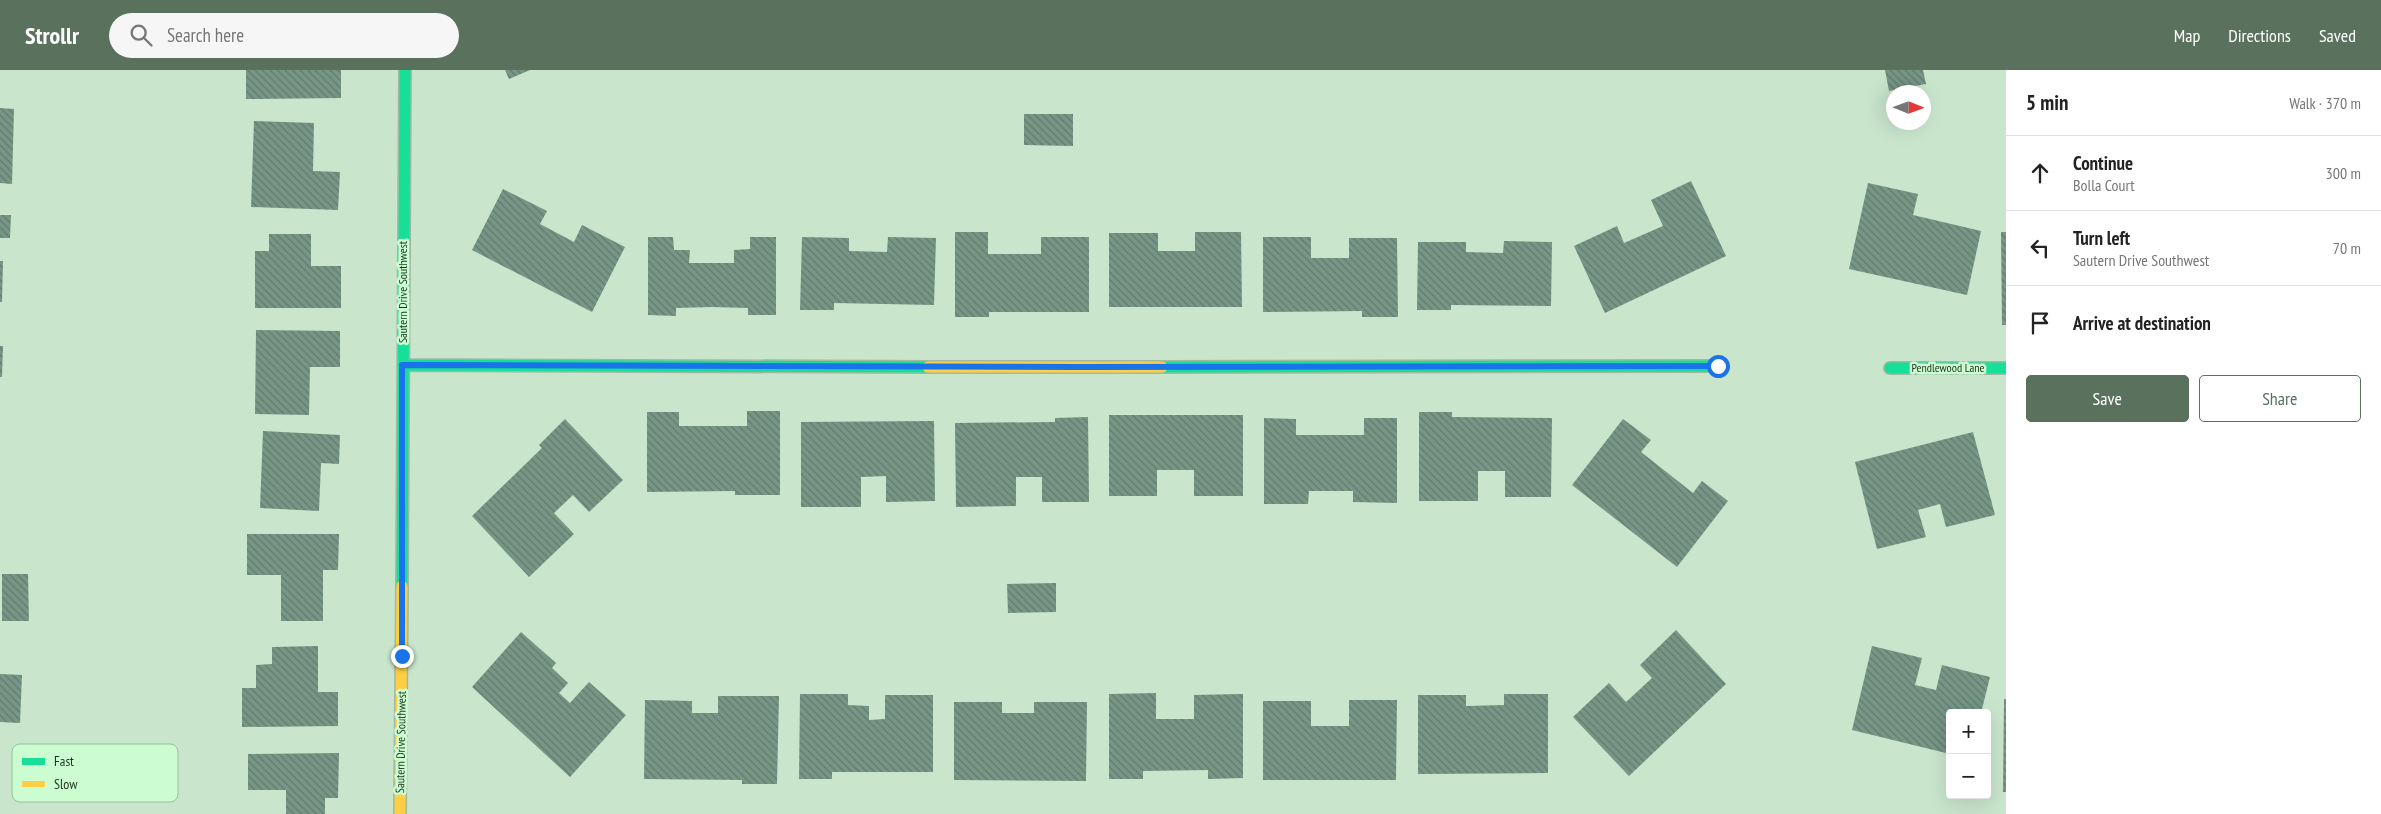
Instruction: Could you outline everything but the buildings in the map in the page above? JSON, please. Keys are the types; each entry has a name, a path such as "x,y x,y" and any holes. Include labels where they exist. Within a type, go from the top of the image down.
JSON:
{"street":[{"name":"Sautern Drive Southwest","path":"400,814 405,70"},
{"path":"402,365 1718,366"},
{"name":"Pendlewood Lane","path":"1890,368 2006,368"}],"traffic: fast":[{"path":"402,586 405,70"},
{"path":"403,365 928,367"},
{"path":"1162,367 1718,366"},
{"path":"1890,368 2006,368"}],"traffic: slow":[{"path":"928,367 1162,367"},
{"path":"400,814 402,586"}],"route":[{"path":"402,656 402,365 1718,366"}]}
